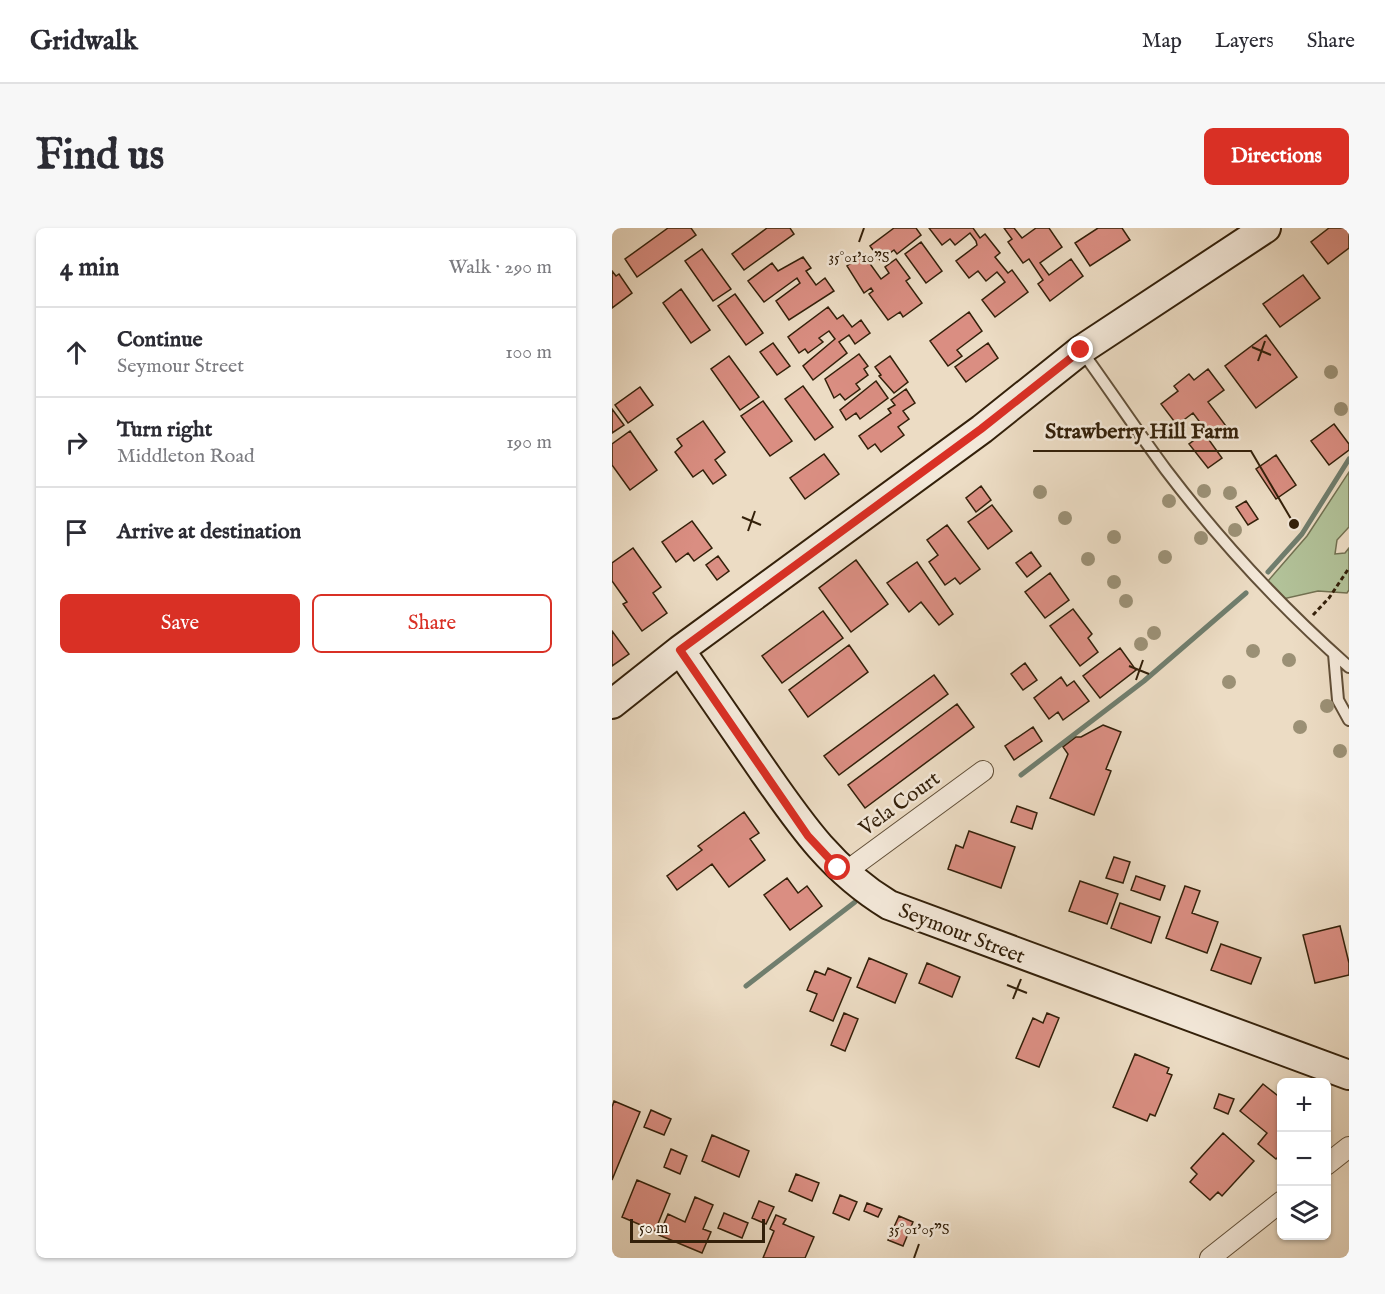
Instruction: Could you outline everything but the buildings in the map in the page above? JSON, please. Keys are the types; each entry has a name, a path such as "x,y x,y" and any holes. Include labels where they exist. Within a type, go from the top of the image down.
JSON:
{"street":[{"path":"612,704 680,650 981,429 1081,350 1266,228"},
{"name":"Seymour Street","path":"680,650 808,836 844,873 889,905 1349,1075"},
{"name":"Vela Court","path":"844,873 983,771"},
{"path":"1331,1161 1349,1147"},
{"path":"1210,1258 1277,1204"}],"lane":[{"path":"1081,350 1166,470 1279,601 1349,667"},
{"path":"1334,654 1338,700 1349,720"}],"path":[{"path":"1304,626 1329,598 1349,568"}],"green space":[{"path":"1349,472 1349,527 1337,540 1335,554 1345,553 1349,548 1349,590 1347,593 1318,591 1283,599 1268,581 1307,536"}],"waterway":[{"path":"1268,572 1302,534 1349,459"},
{"path":"1021,775 1144,681 1246,593"},
{"path":"746,986 855,902"}],"place":[{"name":"Strawberry Hill Farm","path":"1294,524"}],"route":[{"path":"838,868 808,836 680,650 981,429 1081,350"}]}
